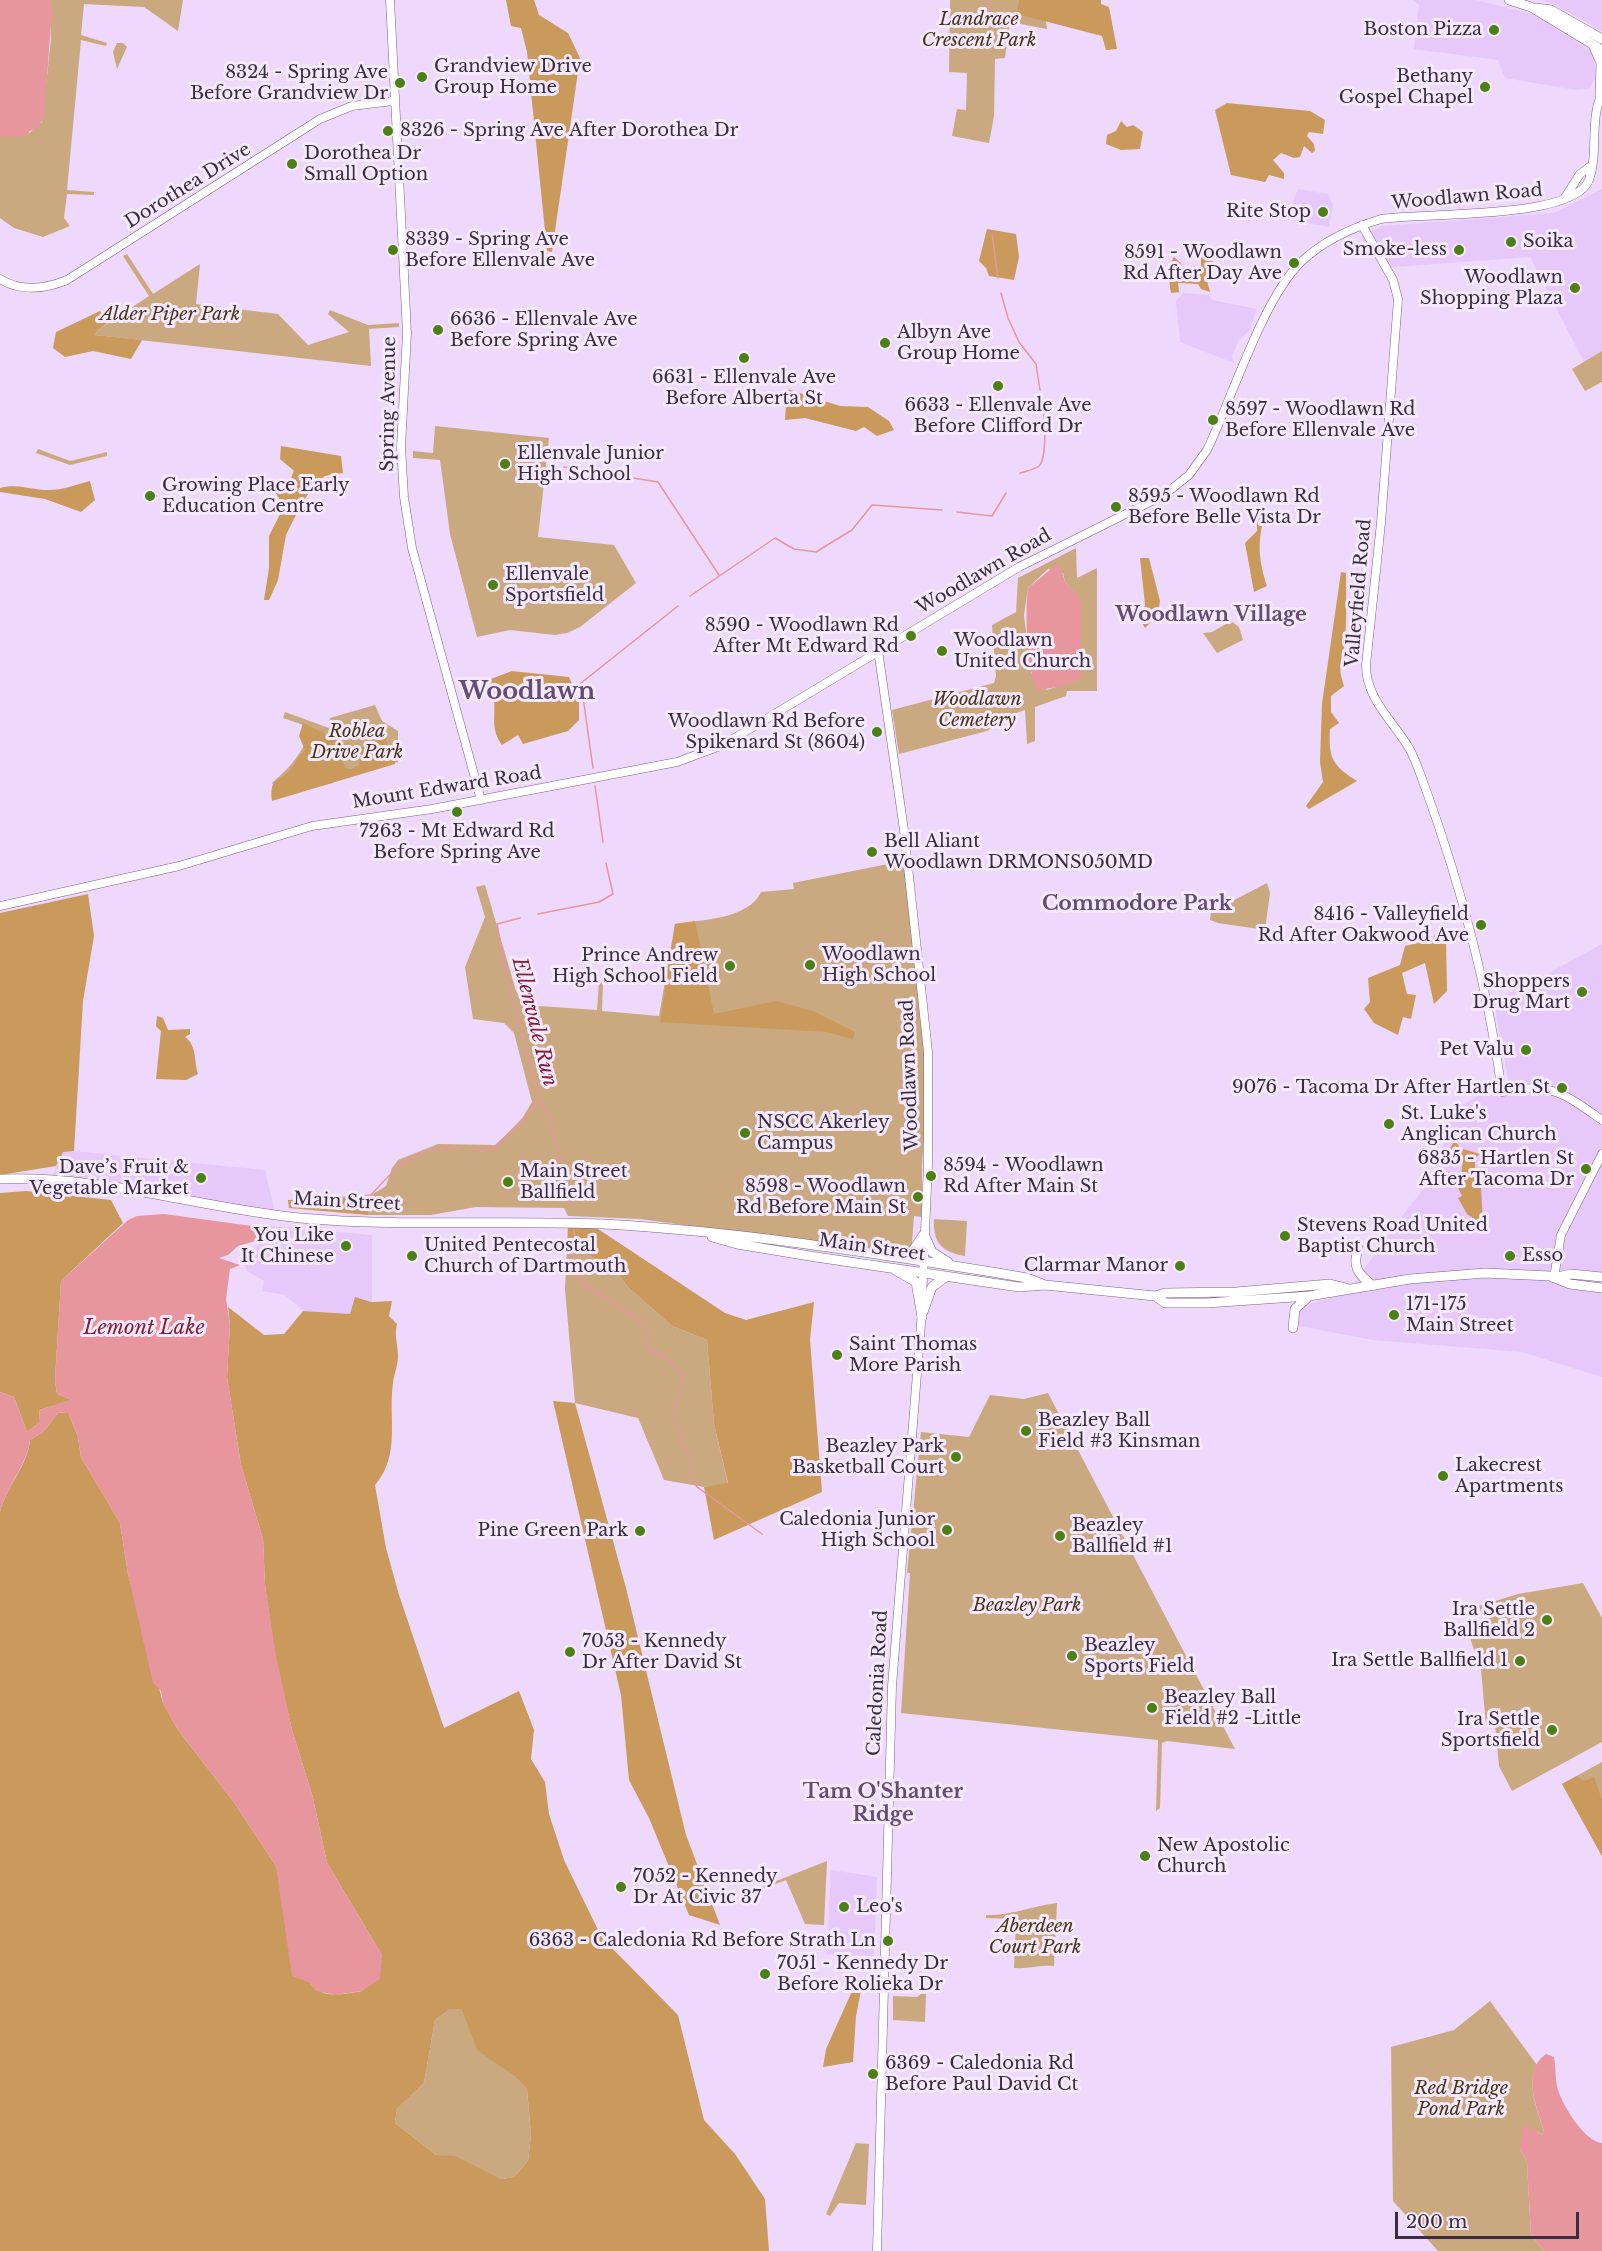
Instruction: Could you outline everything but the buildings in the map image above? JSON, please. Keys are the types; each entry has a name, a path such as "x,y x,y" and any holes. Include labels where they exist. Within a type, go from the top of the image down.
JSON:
{"main road":[{"path":"1509,0 1551,10 1602,39"},
{"path":"1531,7 1602,50"},
{"path":"1590,42 1599,54 1601,63 1601,94"},
{"name":"Main Street","path":"0,1179 32,1178 93,1183 300,1218 387,1222 591,1224 737,1235 894,1258 947,1276 1019,1287 1045,1285 1155,1296 1165,1293 1236,1292 1330,1284 1346,1288 1410,1279 1474,1274 1532,1275 1554,1278 1570,1284 1602,1288"},
{"name":"Main Street","path":"696,1232 737,1244 884,1265 955,1266 1027,1278 1045,1285"},
{"path":"894,1258 912,1252 924,1234"},
{"path":"924,1234 932,1252 955,1266"},
{"path":"1358,1248 1355,1259 1356,1269 1373,1286"},
{"path":"884,1265 916,1282 922,1317"},
{"name":"Main Street","path":"1554,1278 1571,1274 1602,1277"},
{"path":"922,1317 932,1287 937,1280 947,1276"},
{"name":"Main Street","path":"1155,1296 1165,1303 1198,1303 1332,1294 1346,1288"},
{"path":"1293,1328 1295,1308 1309,1296"}],"street":[{"name":"Spring Avenue","path":"390,0 393,101 407,333 401,447 404,497 414,556 481,800"},
{"name":"Woodlawn Road","path":"922,1267 928,1165 928,1052 915,915 878,650 1019,567 1144,506 1176,486 1194,469 1207,450 1267,316 1289,276 1321,245 1362,225 1395,217 1538,208 1564,199 1583,189 1589,180 1592,165 1595,113 1601,94"},
{"name":"Dorothea Drive","path":"0,279 27,288 48,287 67,280 320,119 352,106 393,101"},
{"name":"Valleyfield Road","path":"1362,225 1393,280 1398,299 1382,523 1366,665 1367,681 1374,699 1411,751 1460,892 1480,964 1502,1092 1529,1087 1556,1090 1602,1120"},
{"name":"Mount Edward Road","path":"0,906 179,866 312,826 481,800 697,755 742,735 878,650"},
{"path":"1554,1278 1561,1235 1602,1154"},
{"name":"Caledonia Road","path":"877,2251 891,1695 922,1317 922,1267"}],"shaded area":[{"path":"506,0 534,0 539,15 568,33 580,58 552,252 547,251 527,52 521,28 511,26"},
{"path":"1019,0 1101,0 1101,4 1109,7 1117,49 1106,50 1102,36 1017,14"},
{"path":"1413,0 1476,0 1532,14 1592,51 1596,74 1590,88 1576,90 1505,78 1498,60 1414,49 1419,5"},
{"path":"1542,0 1602,0 1602,31 1557,6"},
{"path":"1227,103 1310,111 1325,120 1323,134 1309,132 1307,136 1314,144 1315,151 1312,153 1304,146 1300,157 1294,158 1281,153 1273,160 1284,173 1284,179 1269,175 1265,182 1231,175 1215,110"},
{"path":"1121,121 1127,127 1133,125 1143,132 1140,149 1121,150 1106,144 1107,135 1116,131"},
{"path":"1298,189 1328,194 1333,205 1329,227 1286,219"},
{"path":"1602,189 1602,351 1584,362 1530,257 1382,268 1361,237 1382,226 1554,213"},
{"path":"987,229 1016,234 1019,257 1014,280 989,276 986,268 979,261"},
{"path":"1201,256 1214,262 1206,277 1210,292 1201,289 1198,284 1178,283 1179,292 1171,293 1169,269 1174,257 1181,263 1182,269 1196,274 1201,266"},
{"path":"1183,293 1209,295 1212,300 1257,309 1249,331 1239,340 1232,356 1234,363 1180,342 1176,301"},
{"path":"100,311 109,322 95,335 142,340 131,359 93,351 65,357 53,348 56,332"},
{"path":"787,389 840,406 868,407 889,421 894,430 877,436 864,427 856,431 805,418 785,420"},
{"path":"281,446 341,456 343,473 325,476 315,483 300,507 286,535 278,580 269,600 264,600 269,568 269,536 284,506 269,483 286,490 294,471 280,459"},
{"path":"90,481 95,500 81,512 45,499 0,492 0,488 18,486 54,490"},
{"path":"1257,518 1264,518 1260,536 1260,552 1267,586 1254,592 1245,543 1257,531"},
{"path":"1140,558 1149,558 1160,601 1158,615 1145,628 1142,623 1145,604"},
{"path":"1341,572 1346,573 1346,632 1340,666 1344,686 1331,696 1331,712 1339,723 1330,729 1330,747 1337,766 1357,781 1309,809 1306,806 1323,782 1320,762 1322,704"},
{"path":"512,671 569,677 579,699 579,720 568,731 523,744 518,735 502,745 496,733 494,699 488,680"},
{"path":"303,723 336,739 345,768 351,769 359,766 362,746 385,737 395,764 272,801 273,784 290,770 305,750 299,736"},
{"path":"88,894 94,936 83,1001 74,1151 63,1152 56,1166 0,1175 0,913"},
{"path":"695,921 714,1014 776,1001 813,1011 855,1032 853,1039 826,1032 660,1022 675,924"},
{"path":"1440,929 1446,938 1447,991 1434,1004 1425,963 1402,973 1407,994 1416,995 1411,1019 1403,1017 1398,1035 1374,1023 1364,1009 1370,1002 1368,978 1400,965 1405,946 1431,940"},
{"path":"1602,944 1602,1377 1522,1352 1373,1340 1294,1325 1301,1306 1348,1293 1395,1225 1430,1181 1445,1139 1445,1119 1452,1111 1492,1088 1509,1084 1493,997 1501,997","holes":["1475,1158 1475,1186 1467,1214 1459,1198 1462,1196 1456,1184 1439,1170 1461,1176 1464,1161 1451,1159"]},
{"path":"157,1016 163,1018 168,1030 190,1029 190,1034 185,1037 192,1044 198,1074 186,1080 156,1079 161,1031 156,1026"},
{"path":"1455,1140 1460,1148 1480,1154 1475,1158 1475,1186 1481,1187 1483,1225 1467,1214 1458,1198 1462,1196 1456,1184 1446,1188 1438,1170 1461,1175 1463,1161 1452,1159 1450,1166 1442,1162"},
{"path":"74,1151 265,1170 275,1212 51,1178 63,1152"},
{"path":"26,1191 111,1200 123,1223 61,1281 55,1380 57,1394 72,1400 39,1410 40,1422 27,1432 14,1397 0,1392 0,1193"},
{"path":"368,1197 368,1215 289,1208 288,1200"},
{"path":"568,1223 592,1225 725,1313 746,1320 814,1302 810,1340 822,1492 714,1540 704,1487 728,1483 714,1424 707,1340 672,1326 627,1286 613,1267 576,1249 567,1250"},
{"path":"262,1225 372,1235 372,1302 350,1314 303,1311 285,1295 262,1291 264,1281 247,1271 245,1265 249,1253 262,1242"},
{"path":"355,1297 371,1302 392,1301 389,1316 397,1324 398,1356 392,1396 391,1449 383,1473 375,1485 386,1548 399,1595 444,1728 519,1691 534,1730 531,1759 545,1782 549,1814 564,1860 602,1938 678,2015 704,2120 735,2154 765,2199 769,2251 0,2251 0,1512 3,1503 25,1458 30,1440 43,1432 58,1413 68,1412 78,1437 81,1457 120,1523 128,1574 163,1703 178,1730 233,1801 276,1866 310,1983 327,1994 362,1991 382,1955 327,1863 313,1798 292,1730 275,1655 265,1585 263,1539 241,1465 227,1377 230,1325 228,1307 264,1335 284,1334 303,1311 350,1314","holes":["450,2009 461,2009 477,2050 514,2076 527,2089 531,2135 528,2161 514,2177 502,2179 455,2156 436,2155 395,2123 397,2109 424,2083 435,2020"]},
{"path":"553,1401 575,1403 626,1588 686,1835 720,1925 689,1915 649,1818 629,1780 621,1695"},
{"path":"1577,1776 1584,1781 1594,1777 1602,1800 1602,1856 1562,1784"},
{"path":"831,1870 877,1877 874,1956 827,1954"},
{"path":"858,1978 863,1980 856,2016 853,2062 823,2067 826,2049"}],"green space":[{"path":"50,0 183,0 178,31 144,7 84,4 81,35 107,43 106,46 81,40 67,190 94,192 94,195 67,194 64,218 70,226 43,237 14,228 0,218 0,136 26,136 42,122 51,39"},
{"name":"Landrace Crescent Park","path":"950,0 1043,0 1047,29 1010,22 1005,58 995,59 994,116 989,143 952,136 957,109 966,110 967,73 949,72"},
{"path":"117,43 123,43 127,47 117,69 113,52"},
{"name":"Alder Piper Park","path":"127,254 153,294 200,264 196,304 278,314 308,345 349,332 328,314 330,310 368,325 399,323 399,327 369,329 371,366 95,335 98,330 149,296 123,256"},
{"path":"1602,351 1602,382 1585,391 1572,369"},
{"path":"435,426 549,438 538,537 614,545 636,583 580,627 567,633 555,635 510,630 477,637 450,534 440,460 413,458 413,451 433,453"},
{"path":"38,449 70,461 107,452 107,456 70,465 36,453"},
{"name":"Woodlawn Cemetery","path":"1076,548 1077,578 1097,568 1097,691 1067,691 1066,696 1035,707 1035,741 1027,744 1025,710 1010,715 987,731 899,754 892,710 994,683 996,676 992,625 1016,612 1018,578","holes":["1048,569 1063,573 1065,582 1081,600 1080,645 1082,651 1079,679 1047,690 1031,673 1024,615 1028,588"]},
{"path":"1231,621 1239,627 1243,640 1217,653 1203,633 1212,632"},
{"name":"Roblea Drive Park","path":"375,705 382,721 398,731 398,762 333,780 333,783 281,796 272,783 296,758 312,728 283,718 285,712 329,728 330,718"},
{"path":"903,861 929,1053 922,1166 922,1217 914,1216 911,1256 640,1219 568,1216 564,1208 476,1207 431,1215 368,1215 368,1197 386,1186 392,1168 398,1160 438,1144 495,1145 520,1122 532,1102 514,1033 504,1023 473,1019 465,967 485,917 476,887 485,885 516,991 525,1005 597,1010 599,982 603,982 602,1011 659,1016 675,924 735,913 755,901 761,892 794,889 793,883"},
{"name":"Commodore Park","path":"1267,883 1270,893 1265,930 1210,920 1211,912"},
{"path":"934,1219 967,1221 965,1256 950,1252 940,1245 935,1234"},
{"path":"576,1249 613,1267 627,1286 672,1326 707,1340 714,1424 728,1484 704,1487 664,1480 638,1418 575,1403 565,1289 567,1250"},
{"name":"Beazley Park","path":"1048,1393 1235,1749 1167,1741 1162,1743 1160,1808 1156,1811 1158,1740 901,1713 910,1573 907,1573 921,1432 969,1437 990,1395 1024,1399"},
{"path":"1583,1583 1602,1618 1602,1742 1512,1791 1499,1766 1495,1724 1486,1725 1481,1670 1470,1638 1489,1632 1479,1606 1518,1594"},
{"path":"1602,1762 1602,1856 1562,1784"},
{"path":"827,1861 824,1925 805,1924 786,1880 757,1891 756,1889"},
{"name":"Aberdeen Court Park","path":"1057,1903 1054,1966 1014,1968 1016,1919 986,1918 986,1915 1004,1914"},
{"path":"926,1994 925,2022 893,2020 893,1996 917,1997"},
{"name":"Red Bridge Pond Park","path":"1490,2001 1537,2065 1533,2089 1544,2131 1542,2135 1538,2132 1520,2148 1527,2163 1531,2235 1544,2251 1438,2251 1393,2201 1391,2047 1454,2030"},
{"path":"450,2009 461,2009 477,2049 514,2076 527,2089 531,2135 528,2161 514,2177 502,2179 455,2157 436,2155 395,2123 397,2109 424,2083 435,2020"},
{"path":"856,2143 869,2144 866,2205 839,2203 830,2216 826,2214"}],"water":[{"path":"0,0 50,0 52,11 44,117 38,128 30,131 27,136 0,137"},
{"path":"1056,565 1060,565 1065,582 1081,599 1081,673 1080,679 1058,687 1038,690 1034,682 1029,656 1028,588"},
{"name":"Lemont Lake","path":"164,1214 252,1226 259,1234 259,1240 238,1246 228,1255 219,1258 240,1265 230,1269 226,1299 230,1325 227,1377 241,1465 263,1539 265,1585 276,1656 292,1730 313,1798 327,1863 382,1955 380,1979 362,1991 335,1995 316,1991 310,1983 292,1976 276,1866 233,1801 178,1730 163,1703 161,1691 153,1683 128,1574 120,1523 81,1457 78,1437 68,1412 58,1413 43,1432 30,1440 25,1458 0,1512 0,1392 14,1397 27,1432 40,1422 39,1410 71,1400 57,1394 55,1380 61,1281 128,1220 137,1216"},
{"path":"1546,2054 1554,2057 1558,2090 1570,2114 1589,2137 1602,2143 1602,2251 1544,2251 1531,2235 1527,2163 1520,2148 1522,2129 1527,2125 1542,2135 1544,2131 1535,2101 1533,2080 1538,2061"}],"waterway":[{"name":"Ellenvale Run","path":"987,0 992,18 991,38"},
{"name":"Ellenvale Run","path":"992,234 998,278"},
{"name":"Ellenvale Run","path":"1001,293 1008,318 1019,342 1036,364 1040,390"},
{"name":"Ellenvale Run","path":"1020,473 1037,467 1042,462 1045,438 1043,408"},
{"path":"564,467 658,482 719,575"},
{"name":"Ellenvale Run","path":"957,512 992,516 1006,493"},
{"name":"Ellenvale Run","path":"690,596 775,538 794,549 816,552 852,530 872,505 942,510"},
{"name":"Ellenvale Run","path":"593,768 581,683 678,606"},
{"name":"Ellenvale Run","path":"595,786 603,842"},
{"name":"Ellenvale Run","path":"538,914 599,902 613,894 606,863"},
{"name":"Ellenvale Run","path":"475,1152 493,1149 540,1101 506,974 497,924 520,918"},
{"path":"540,1101 549,1114 570,1202"},
{"name":"Ellenvale Run","path":"300,1201 371,1195 391,1174 410,1159 432,1150 461,1148"},
{"path":"574,1230 576,1243 573,1263 582,1283 646,1325 650,1332 647,1340 648,1348 671,1361 683,1379 673,1416 678,1425 684,1448 689,1454 691,1476 697,1487 762,1534"},
{"path":"55,1406 64,1402"}],"place":[{"name":"Boston Pizza","path":"1494,30"},
{"name":"Grandview Drive Group Home","path":"422,77"},
{"name":"8324 - Spring Ave Before Grandview Dr","path":"400,83"},
{"name":"Bethany Gospel Chapel","path":"1485,87"},
{"name":"8326 - Spring Ave After Dorothea Dr","path":"388,131"},
{"name":"Dorothea Dr Small Option","path":"292,164"},
{"name":"Rite Stop","path":"1323,212"},
{"name":"Soika","path":"1511,242"},
{"name":"8339 - Spring Ave Before Ellenvale Ave","path":"393,250"},
{"name":"Smoke-less","path":"1459,250"},
{"name":"8591 - Woodlawn Rd After Day Ave","path":"1294,263"},
{"name":"Woodlawn Shopping Plaza","path":"1575,288"},
{"name":"6636 - Ellenvale Ave Before Spring Ave","path":"438,330"},
{"name":"Albyn Ave Group Home","path":"885,343"},
{"name":"6631 - Ellenvale Ave Before Alberta St","path":"744,358"},
{"name":"6633 - Ellenvale Ave Before Clifford Dr","path":"998,386"},
{"name":"8597 - Woodlawn Rd Before Ellenvale Ave","path":"1213,420"},
{"name":"Ellenvale Junior High School","path":"505,464"},
{"name":"Growing Place Early Education Centre","path":"150,496"},
{"name":"8595 - Woodlawn Rd Before Belle Vista Dr","path":"1116,507"},
{"name":"Ellenvale Sportsfield","path":"493,585"},
{"name":"8590 - Woodlawn Rd After Mt Edward Rd","path":"911,636"},
{"name":"Woodlawn United Church","path":"942,651"},
{"name":"Woodlawn Rd Before Spikenard St (8604)","path":"877,732"},
{"name":"7263 - Mt Edward Rd Before Spring Ave","path":"457,812"},
{"name":"Bell Aliant Woodlawn DRMONS050MD","path":"872,852"},
{"name":"8416 - Valleyfield Rd After Oakwood Ave","path":"1481,925"},
{"name":"Woodlawn High School","path":"810,965"},
{"name":"Prince Andrew High School Field","path":"730,966"},
{"name":"Shoppers Drug Mart","path":"1582,992"},
{"name":"Pet Valu","path":"1526,1050"},
{"name":"9076 - Tacoma Dr After Hartlen St","path":"1562,1088"},
{"name":"St. Luke's Anglican Church","path":"1389,1124"},
{"name":"NSCC Akerley Campus","path":"745,1133"},
{"name":"6835 - Hartlen St After Tacoma Dr","path":"1586,1169"},
{"name":"8594 - Woodlawn Rd After Main St","path":"931,1176"},
{"name":"Dave’s Fruit & Vegetable Market","path":"201,1178"},
{"name":"Main Street Ballfield","path":"508,1182"},
{"name":"8598 - Woodlawn Rd Before Main St","path":"918,1197"},
{"name":"Stevens Road United Baptist Church","path":"1285,1236"},
{"name":"You Like It Chinese","path":"346,1246"},
{"name":"United Pentecostal Church of Dartmouth","path":"412,1256"},
{"name":"Esso","path":"1510,1256"},
{"name":"Clarmar Manor","path":"1180,1266"},
{"name":"171-175 Main Street","path":"1394,1315"},
{"name":"Saint Thomas More Parish","path":"837,1355"},
{"name":"Beazley Ball Field #3 Kinsman","path":"1026,1431"},
{"name":"Beazley Park Basketball Court","path":"956,1457"},
{"name":"Lakecrest Apartments","path":"1443,1476"},
{"name":"Caledonia Junior High School","path":"947,1530"},
{"name":"Pine Green Park","path":"640,1531"},
{"name":"Beazley Ballfield #1","path":"1060,1536"},
{"name":"Ira Settle Ballfield 2","path":"1547,1620"},
{"name":"7053 - Kennedy Dr After David St","path":"570,1652"},
{"name":"Beazley Sports Field","path":"1072,1656"},
{"name":"Ira Settle Ballfield 1","path":"1520,1661"},
{"name":"Beazley Ball Field #2 -Little","path":"1152,1708"},
{"name":"Ira Settle Sportsfield","path":"1552,1730"},
{"name":"New Apostolic Church","path":"1145,1856"},
{"name":"7052 - Kennedy Dr At Civic 37","path":"621,1887"},
{"name":"Leo's","path":"844,1907"},
{"name":"6363 - Caledonia Rd Before Strath Ln","path":"888,1941"},
{"name":"7051 - Kennedy Dr Before Rolieka Dr","path":"765,1974"},
{"name":"6369 - Caledonia Rd Before Paul David Ct","path":"873,2074"}],"district":[{"name":"Woodlawn Village","path":"1211,615"},
{"name":"Woodlawn","path":"527,692"},
{"name":"Commodore Park","path":"1137,904"},
{"name":"Tam O'Shanter Ridge","path":"883,1804"}]}
